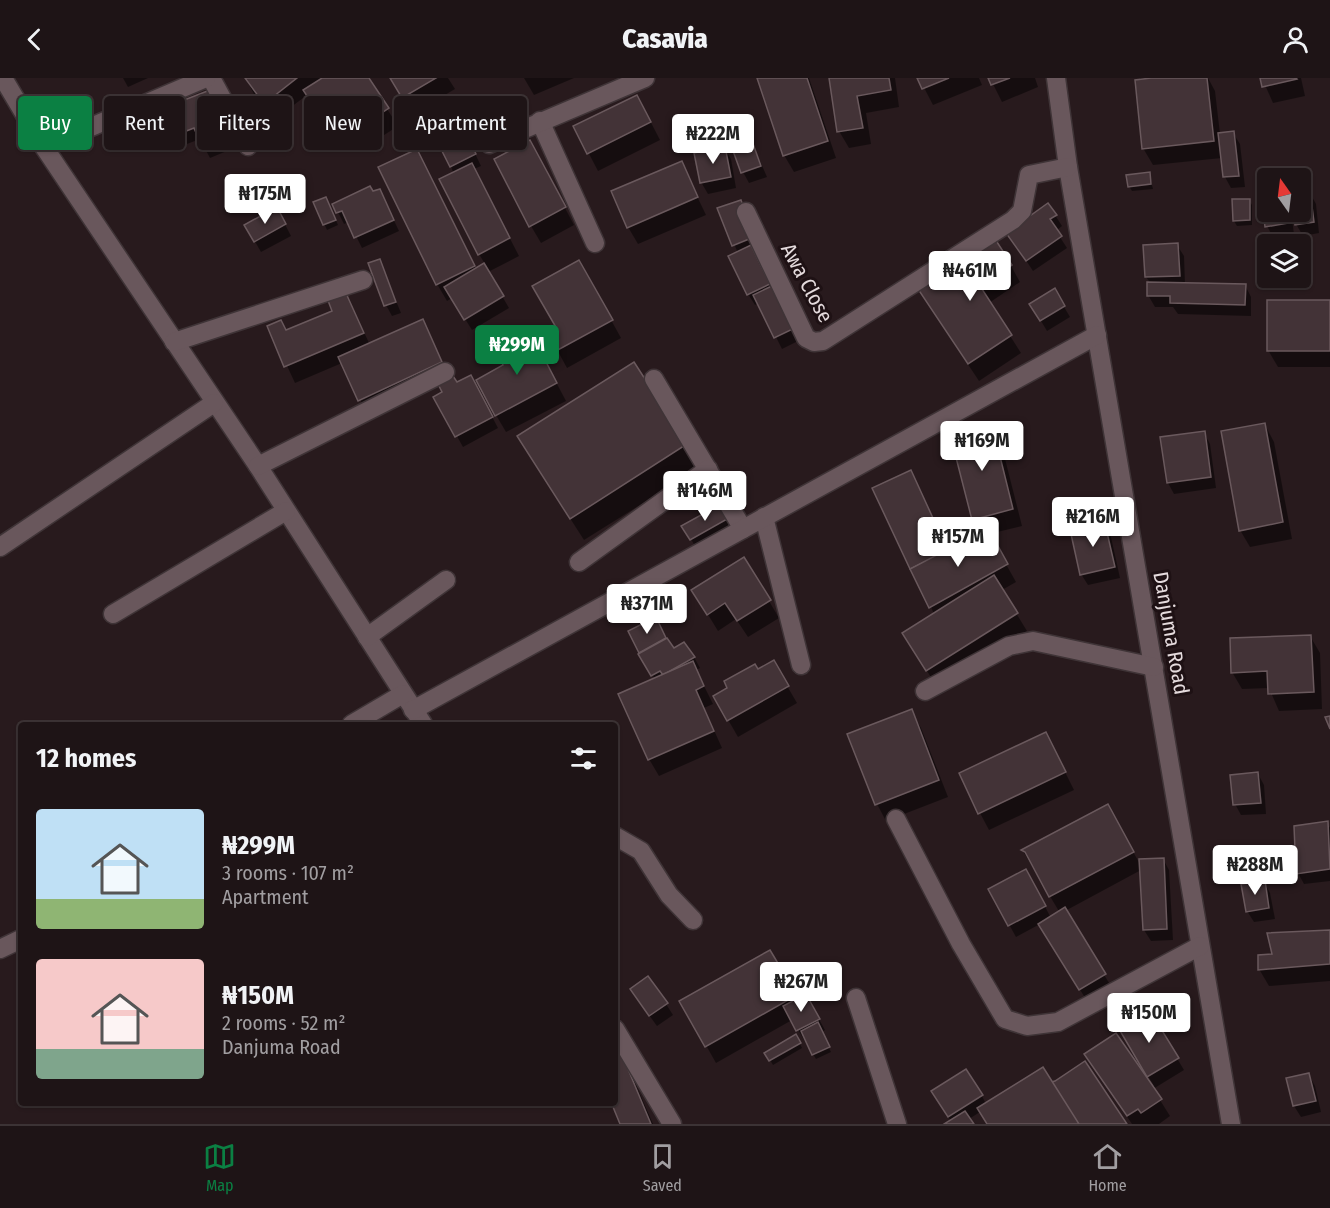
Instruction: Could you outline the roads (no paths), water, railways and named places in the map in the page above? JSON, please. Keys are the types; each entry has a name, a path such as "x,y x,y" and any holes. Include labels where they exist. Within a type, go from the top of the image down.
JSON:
{"street":[{"path":"3,78 18,103"},
{"path":"92,127 206,78"},
{"path":"211,78 221,96"},
{"path":"527,127 645,78"},
{"name":"Danjuma Road","path":"1056,78 1068,167 1231,1124"},
{"path":"540,121 595,243"},
{"path":"46,150 258,466 413,709"},
{"name":"Awa Close","path":"746,212 806,338 814,342 823,341 1013,220 1022,211 1029,175 1068,167"},
{"path":"174,342 363,280"},
{"path":"360,722 413,709 1097,335"},
{"path":"258,466 445,372"},
{"path":"654,379 743,529"},
{"path":"0,547 214,403"},
{"path":"579,562 708,469"},
{"path":"113,614 285,511"},
{"path":"764,517 801,665"},
{"path":"367,638 447,580"},
{"path":"925,691 1010,646 1033,641 1154,668"},
{"path":"896,819 961,944 1005,1019 1027,1026 1058,1022 1200,946"},
{"path":"618,838 642,851 669,895 693,920"},
{"path":"0,949 18,940"},
{"path":"856,998 897,1124"},
{"path":"618,1034 672,1124"}]}
